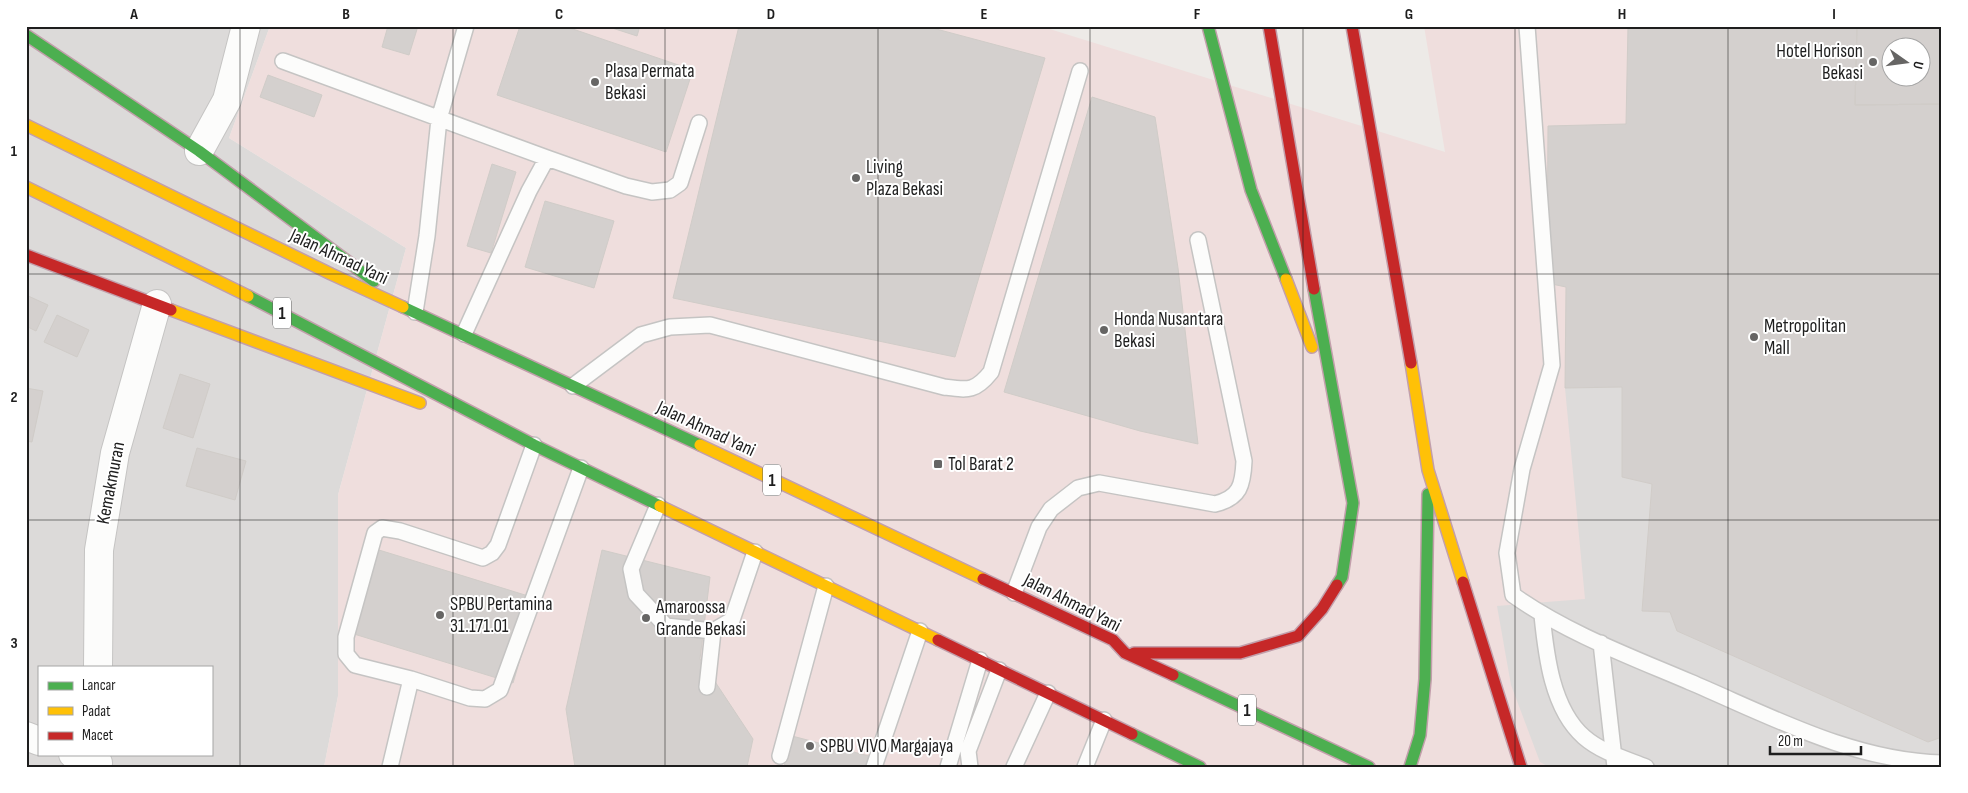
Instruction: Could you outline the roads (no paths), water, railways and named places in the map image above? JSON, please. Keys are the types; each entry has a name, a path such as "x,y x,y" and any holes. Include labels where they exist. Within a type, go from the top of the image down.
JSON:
{"highway":[{"path":"1208,26 1251,190 1333,402"},
{"path":"1125,653 1240,654 1298,636 1322,609 1342,577 1354,503 1333,402 1269,26"},
{"path":"1352,26 1389,229 1428,470 1521,767"},
{"path":"26,35 199,151 415,312"},
{"name":"Jalan Ahmad Yani","path":"26,125 331,274 464,334 1113,640 1125,653 1369,767"},
{"name":"1","path":"26,187 201,271 534,445 1200,767"},
{"path":"26,255 534,445"},
{"path":"1410,767 1420,735 1425,679 1428,470"}],"street":[{"path":"199,151 227,100 246,26"},
{"name":"Kemakmuran","path":"98,666 99,550 115,453 157,304"},
{"path":"26,736 38,741"}],"lane":[{"path":"415,312 427,236 439,119 466,26"},
{"path":"1527,26 1552,365 1522,469 1507,553 1513,594 1542,615 1601,644 1838,745 1918,762 1942,763"},
{"path":"283,61 547,158 626,186 652,192 670,190 680,183 699,122"},
{"path":"573,386 641,335 670,326 710,325 944,387 965,390 979,386 991,372 1080,71"},
{"path":"464,334 529,191 547,158"},
{"path":"1014,593 1039,527 1051,509 1078,488 1099,483 1216,504 1228,501 1238,491 1243,479 1244,461 1198,240"},
{"path":"534,445 498,545 492,553 483,558 400,532 382,528 375,533 346,637 346,654 355,664 470,698 485,699 500,690 581,468"},
{"path":"658,505 631,569 636,594 666,626 713,631 732,620 755,552"},
{"path":"780,756 826,586"},
{"path":"1542,615 1548,662 1570,722 1585,738 1614,760 1646,767"},
{"path":"706,687 713,631"},
{"path":"874,767 920,631"},
{"path":"1601,644 1614,760"},
{"path":"948,767 980,660"},
{"path":"970,767 968,751 999,670"},
{"path":"390,767 411,679"},
{"path":"1014,767 1048,694"},
{"path":"1085,767 1104,720"}],"place":[{"name":"Hotel Horison Bekasi","path":"1873,62"},
{"name":"Plasa Permata Bekasi","path":"595,82"},
{"name":"Living Plaza Bekasi","path":"856,178"},
{"name":"Honda Nusantara Bekasi","path":"1104,330"},
{"name":"Metropolitan Mall","path":"1754,337"},
{"name":"Tol Barat 2","path":"938,464"},
{"name":"SPBU Pertamina 31.171.01","path":"440,615"},
{"name":"Amaroossa Grande Bekasi","path":"646,618"},
{"name":"SPBU VIVO Margajaya","path":"810,746"}]}
